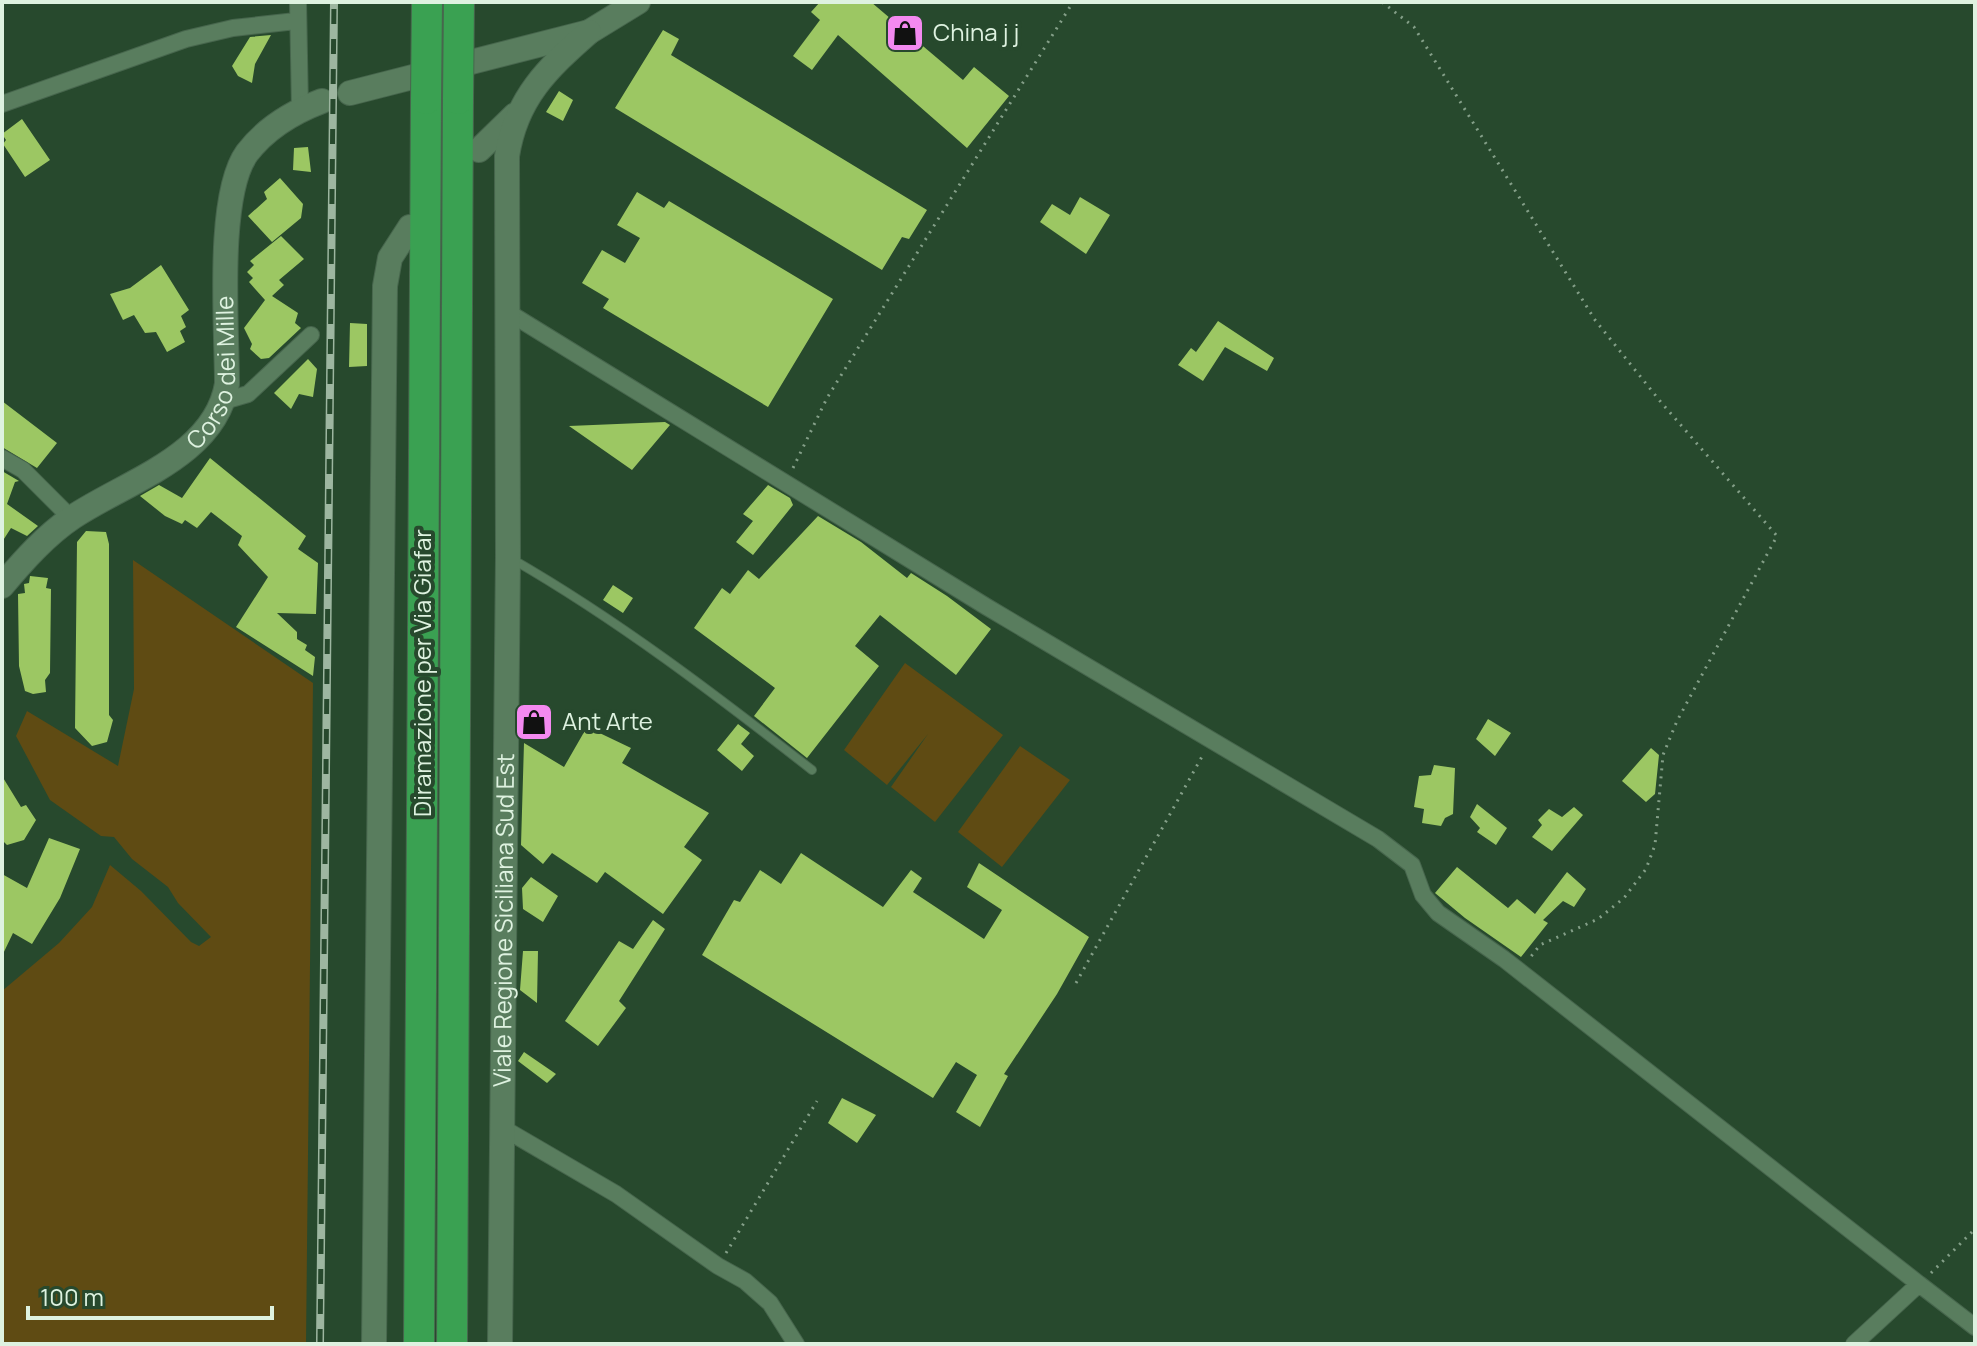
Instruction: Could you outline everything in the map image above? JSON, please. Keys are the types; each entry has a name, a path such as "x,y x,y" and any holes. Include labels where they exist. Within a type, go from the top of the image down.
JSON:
{"highway":[{"name":"Diramazione per Via Giafar","path":"419,1344 427,2"},
{"name":"Diramazione per Via Giafar","path":"452,1344 459,2"}],"street":[{"path":"298,2 296,21 311,105"},
{"path":"350,93 589,32 638,2"},
{"path":"2,104 186,39 233,28 296,21"},
{"name":"Viale Regione Siciliana Sud Est","path":"479,150 517,114 553,65 589,32"},
{"name":"Corso dei Mille","path":"2,586 38,546 71,518 194,444 212,425 224,401 229,216 234,179 246,154 268,130 311,105"},
{"name":"Viale Regione Siciliana Sud Est","path":"500,1344 508,557 507,156 517,114"},
{"path":"374,1344 385,286 390,258 410,227"},
{"path":"506,311 785,483 1378,839 1412,865 1423,895 1438,913 1520,971 1975,1327"},
{"path":"224,401 248,394 311,335"},
{"path":"2,458 23,470 71,518"},
{"path":"501,1127 628,1202 718,1266 745,1281 770,1303 796,1344"},
{"path":"1854,1344 1919,1284"}],"lane":[{"path":"508,557 564,589 698,681 812,770"}],"path":[{"path":"785,483 827,398 1073,2"},
{"path":"1382,2 1414,27 1595,320 1660,401 1777,536 1672,732 1663,755 1655,845 1646,869 1624,898 1598,919 1540,945 1520,971"},
{"path":"1076,983 1212,739"},
{"path":"718,1266 817,1101"},
{"path":"1919,1284 1975,1229"}],"shaded area":[{"path":"133,560 313,683 306,1344 2,1344 2,991 59,943 92,907 110,865 141,891 191,942 199,946 211,937 178,903 168,887 132,859 114,837 101,836 50,800 16,736 27,711 118,766 134,689"},
{"path":"905,663 1003,735 935,822 891,787 928,734 887,785 844,750"},
{"path":"1020,746 1070,780 1002,867 958,832"}],"building":[{"path":"820,2 871,2 963,80 974,67 1009,96 967,148 838,35 812,70 793,56 820,20 811,12"},
{"path":"663,30 679,39 671,55 927,210 909,239 902,237 882,270 615,108"},
{"path":"271,35 255,64 252,83 238,76 232,66 250,37"},
{"path":"559,91 573,100 563,121 546,112"},
{"path":"22,119 50,160 25,177 3,144 6,140 2,134"},
{"path":"308,147 311,172 293,170 294,148"},
{"path":"280,178 303,204 301,218 272,242 248,216 267,199 264,192"},
{"path":"637,192 664,208 669,201 833,299 768,407 603,308 609,299 582,283 602,250 625,263 640,238 617,225"},
{"path":"1080,197 1110,215 1086,254 1040,222 1052,204 1070,215"},
{"path":"281,236 304,259 279,280 284,285 272,296 298,313 295,323 301,328 269,358 261,359 250,349 252,344 244,328 265,300 249,282 253,278 247,272 254,265 250,261"},
{"path":"161,265 189,310 181,316 186,327 180,331 185,342 167,352 156,332 145,333 134,315 123,320 110,294 130,288"},
{"path":"1218,321 1274,358 1267,371 1225,347 1203,381 1178,365 1191,348 1196,352"},
{"path":"350,323 367,324 367,366 349,367"},
{"path":"308,359 317,369 313,397 299,394 291,409 274,393"},
{"path":"2,401 57,443 37,468 2,447"},
{"path":"665,422 670,425 632,470 569,426"},
{"path":"210,458 306,536 298,549 318,563 316,614 277,613 297,632 297,639 307,645 305,650 315,657 313,676 236,627 268,577 238,545 242,536 211,512 197,528 185,520 182,524 165,516 140,496 159,485 182,498"},
{"path":"2,471 19,481 15,482 7,504 38,526 27,536 11,528 2,542"},
{"path":"768,485 790,498 793,505 753,555 736,542 753,521 743,514"},
{"path":"818,516 861,542 907,578 911,573 947,596 991,629 956,675 880,615 855,646 879,666 807,758 754,716 775,688 694,628 722,588 730,594 748,570 759,579"},
{"path":"86,531 106,532 109,544 109,715 113,720 107,742 92,746 75,728 77,542"},
{"path":"30,576 48,578 46,588 51,589 50,673 45,680 46,692 33,694 25,691 19,666 18,594 25,593 24,584 29,583"},
{"path":"613,585 633,598 623,613 603,600"},
{"path":"1488,719 1511,733 1495,756 1476,739"},
{"path":"738,724 750,733 741,744 754,756 742,771 717,750"},
{"path":"587,727 631,748 622,763 709,813 684,847 702,860 663,914 605,872 597,883 552,853 543,864 521,845 524,743 564,767"},
{"path":"1651,748 1659,755 1655,794 1646,802 1622,781"},
{"path":"1434,765 1455,768 1453,814 1445,818 1441,826 1422,823 1424,809 1414,807 1419,776 1431,775"},
{"path":"2,776 21,807 26,805 36,820 24,840 7,845 2,840"},
{"path":"1477,804 1507,828 1496,845 1477,832 1480,828 1470,817"},
{"path":"1574,807 1583,815 1552,851 1532,837 1542,825 1538,820 1549,809 1562,817"},
{"path":"49,838 80,849 60,898 32,944 13,933 2,956 2,874 27,888"},
{"path":"801,853 883,907 911,870 922,878 913,892 984,939 1002,910 967,887 979,863 1089,937 1057,994 1004,1074 1008,1076 980,1127 956,1112 977,1075 956,1062 933,1098 702,955 734,900 740,902 760,870 781,884"},
{"path":"1457,867 1508,908 1517,899 1535,914 1567,872 1586,889 1574,907 1563,901 1543,920 1548,923 1521,957 1435,893"},
{"path":"531,877 558,896 543,922 523,909 522,888"},
{"path":"653,920 665,929 619,1001 626,1008 598,1046 565,1021 619,941 633,949"},
{"path":"523,951 538,951 537,1003 520,990"},
{"path":"524,1052 556,1074 547,1083 518,1061"},
{"path":"842,1098 876,1115 857,1143 828,1123"}],"railway":[{"path":"320,1344 334,2"}],"place":[{"name":"China j j","path":"905,33"},
{"name":"Ant Arte","path":"534,722"}]}
